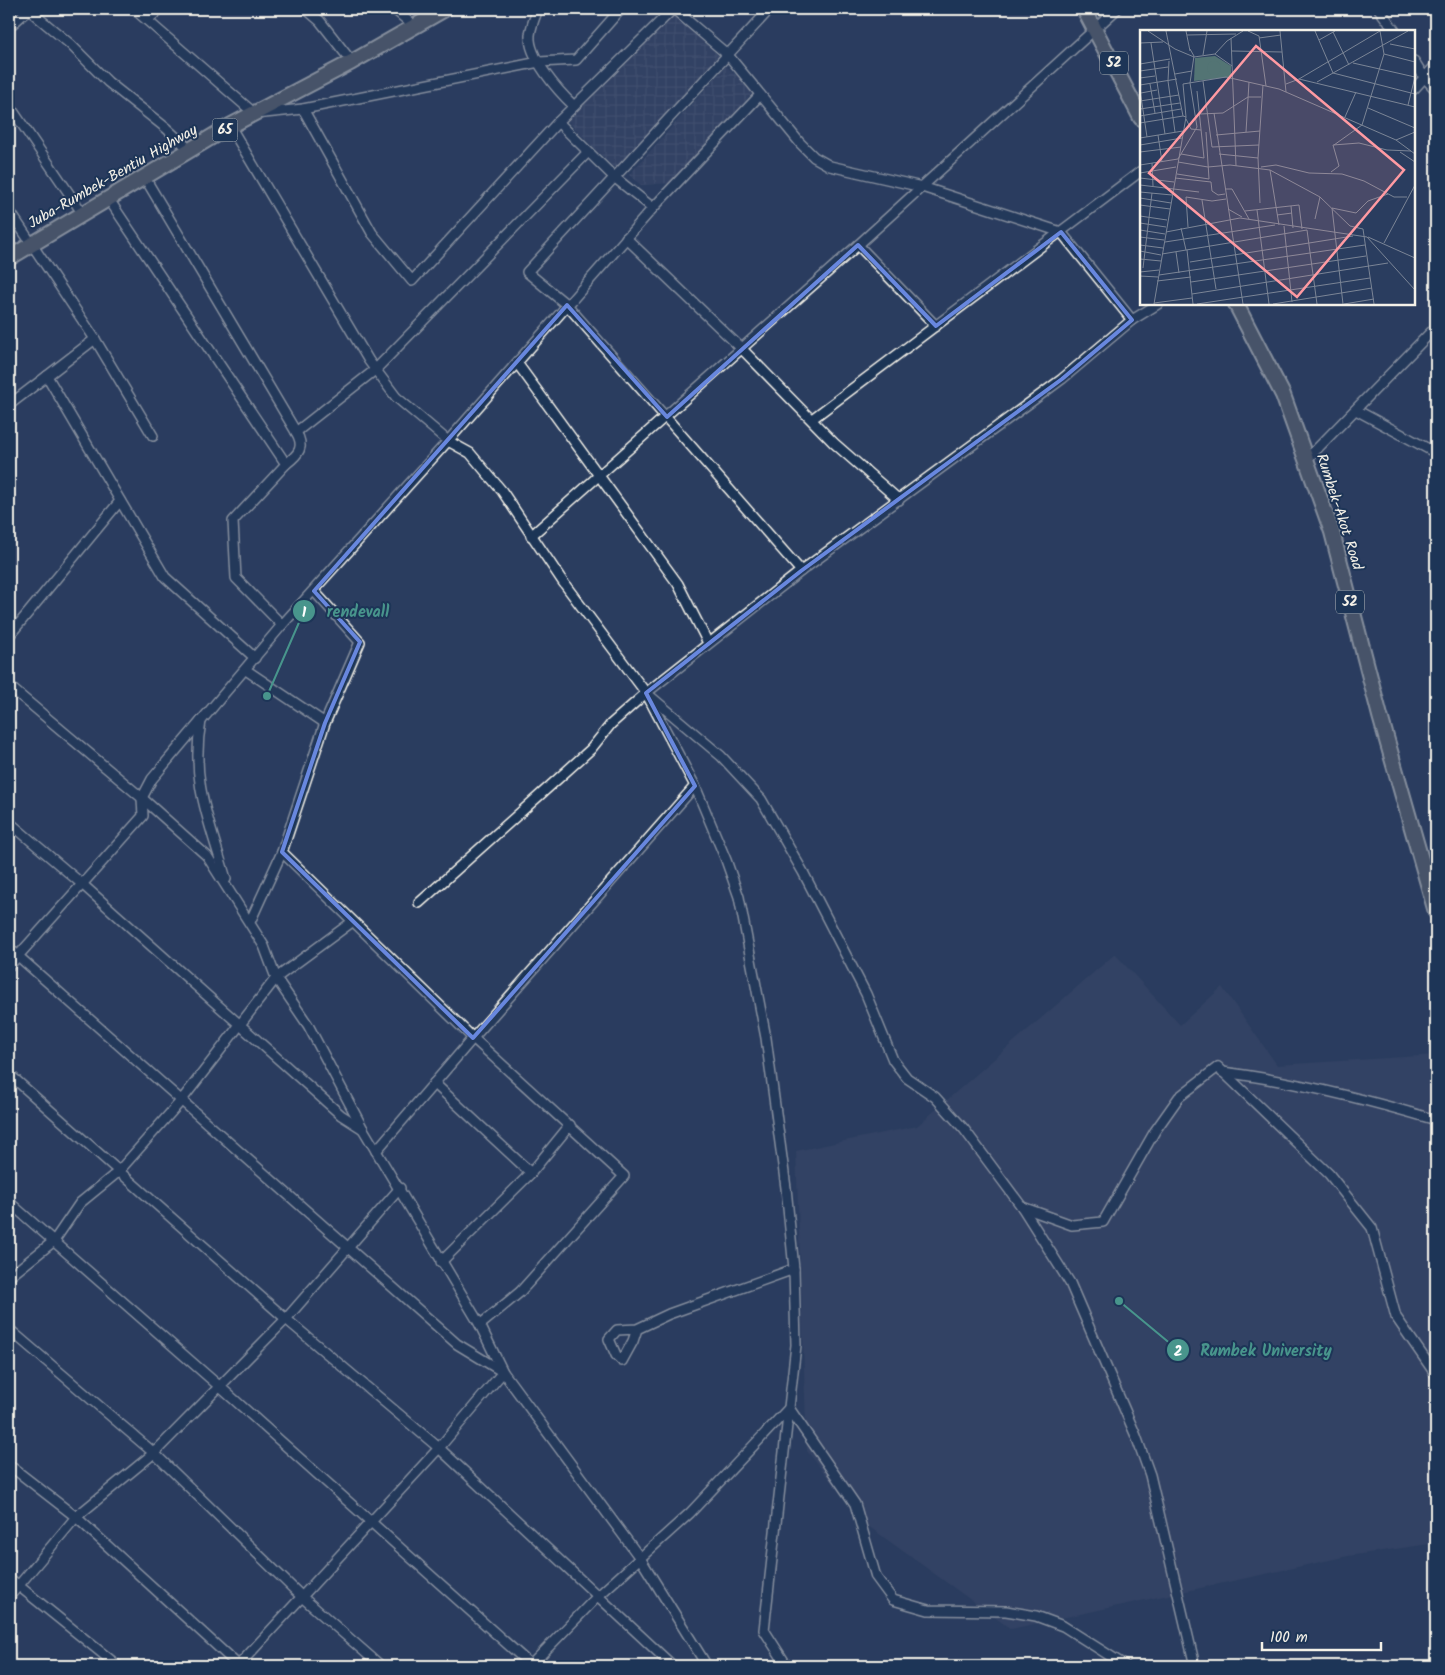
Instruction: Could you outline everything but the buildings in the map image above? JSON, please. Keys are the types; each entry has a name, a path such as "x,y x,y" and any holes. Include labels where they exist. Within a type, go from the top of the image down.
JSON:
{"main road":[{"name":"Juba-Rumbek-Bentiu Highway","path":"9,258 230,126 352,62 445,9"},
{"name":"52","path":"1084,9 1096,28 1140,116"},
{"name":"Rumbek-Akot Road","path":"1237,305 1282,395 1332,532 1380,716 1436,912"}],"street":[{"path":"9,27 28,9 70,44 108,82 166,128 190,150"},
{"path":"134,9 256,114 303,109 539,62 576,60 621,9"},
{"path":"147,20 160,9"},
{"path":"306,9 320,21 352,62"},
{"path":"394,9 415,27"},
{"path":"538,9 530,35 531,46 559,92 574,106"},
{"path":"303,109 372,233 412,281 558,122 674,9 728,54 800,143 814,157 830,166 922,187 1061,232 1132,320"},
{"path":"770,9 527,272 567,305 800,571"},
{"path":"531,536 667,417 1117,9"},
{"path":"1380,9 1394,30"},
{"path":"1415,63 1424,78 1436,90"},
{"path":"1415,88 1436,65"},
{"path":"9,966 142,816 142,798 152,779 246,670 282,625 448,441 652,208 760,95"},
{"path":"9,105 82,214"},
{"path":"558,122 614,177 652,208"},
{"path":"230,126 375,370 396,397 448,441 470,453 502,491 563,582 646,693 695,786 726,860 739,897 766,1038 786,1188 794,1268 796,1345 764,1630 787,1666"},
{"path":"296,432 375,370 588,152"},
{"path":"812,420 1140,172"},
{"path":"145,178 301,441 301,448 297,455 286,464 233,522 236,578 282,625"},
{"path":"108,198 286,464"},
{"path":"9,210 95,339 153,436"},
{"path":"626,238 742,349 834,443 899,500"},
{"path":"858,245 936,326"},
{"path":"419,903 591,749 610,724 646,693 800,571 1062,379 1132,320 1156,305"},
{"path":"1306,460 1436,327"},
{"path":"9,405 95,339"},
{"path":"517,363 678,584 708,643"},
{"path":"47,376 166,577 255,658"},
{"path":"1356,410 1436,453"},
{"path":"9,636 120,501"},
{"path":"250,922 282,852 325,723 360,642 314,591"},
{"path":"246,670 325,723"},
{"path":"9,686 142,798 207,856 228,886 264,946 276,978 308,1025 363,1129 400,1188 480,1325 503,1372 640,1558 707,1666"},
{"path":"646,693 721,756 761,799 803,872 866,994 893,1060 906,1078 935,1097 964,1129 1022,1207 1070,1283 1136,1436 1152,1484 1195,1666"},
{"path":"201,720 198,739 202,804 228,886"},
{"path":"376,1151 695,786"},
{"path":"9,822 82,884 341,1116 363,1129"},
{"path":"282,852 473,1038 624,1176 520,1292 480,1325"},
{"path":"9,1277 54,1241 80,1203 118,1172 181,1101 276,978 352,922"},
{"path":"9,948 457,1344 503,1372"},
{"path":"1022,1207 1072,1225 1103,1222 1155,1131 1179,1097 1218,1067 1329,1174 1372,1228 1396,1317 1436,1375"},
{"path":"1222,1072 1269,1078 1343,1093 1436,1120"},
{"path":"9,1074 286,1320 439,1448 673,1666"},
{"path":"434,1083 531,1172"},
{"path":"442,1262 531,1172 570,1125"},
{"path":"9,1597 76,1517 154,1454 286,1320 400,1188"},
{"path":"9,1202 219,1386 531,1666 597,1597 690,1513 789,1408"},
{"path":"637,1329 669,1314 794,1268"},
{"path":"9,1329 154,1454 302,1597 381,1666"},
{"path":"9,1465 76,1517 238,1666 439,1448 503,1372"},
{"path":"789,1408 855,1504 876,1577 893,1600 928,1610 1006,1611 1036,1616 1063,1626 1126,1666"},
{"path":"9,1578 118,1666"}],"highlighted area":[{"path":"1061,232 1132,320 1062,379 801,571 646,693 695,786 473,1038 282,852 325,723 360,642 314,591 567,305 667,417 858,245 936,326"}],"shaded area":[{"path":"674,15 721,58 618,172 566,119"},
{"path":"726,66 754,91 672,183 641,185 629,175"},
{"path":"1115,954 1180,1025 1222,987 1277,1065 1436,1055 1436,1543 1348,1556 1011,1629 864,1523 807,1451 796,1151 917,1126"}],"place":[{"name":"rendevall","path":"267,696"},
{"name":"Rumbek University","path":"1119,1301"}]}
